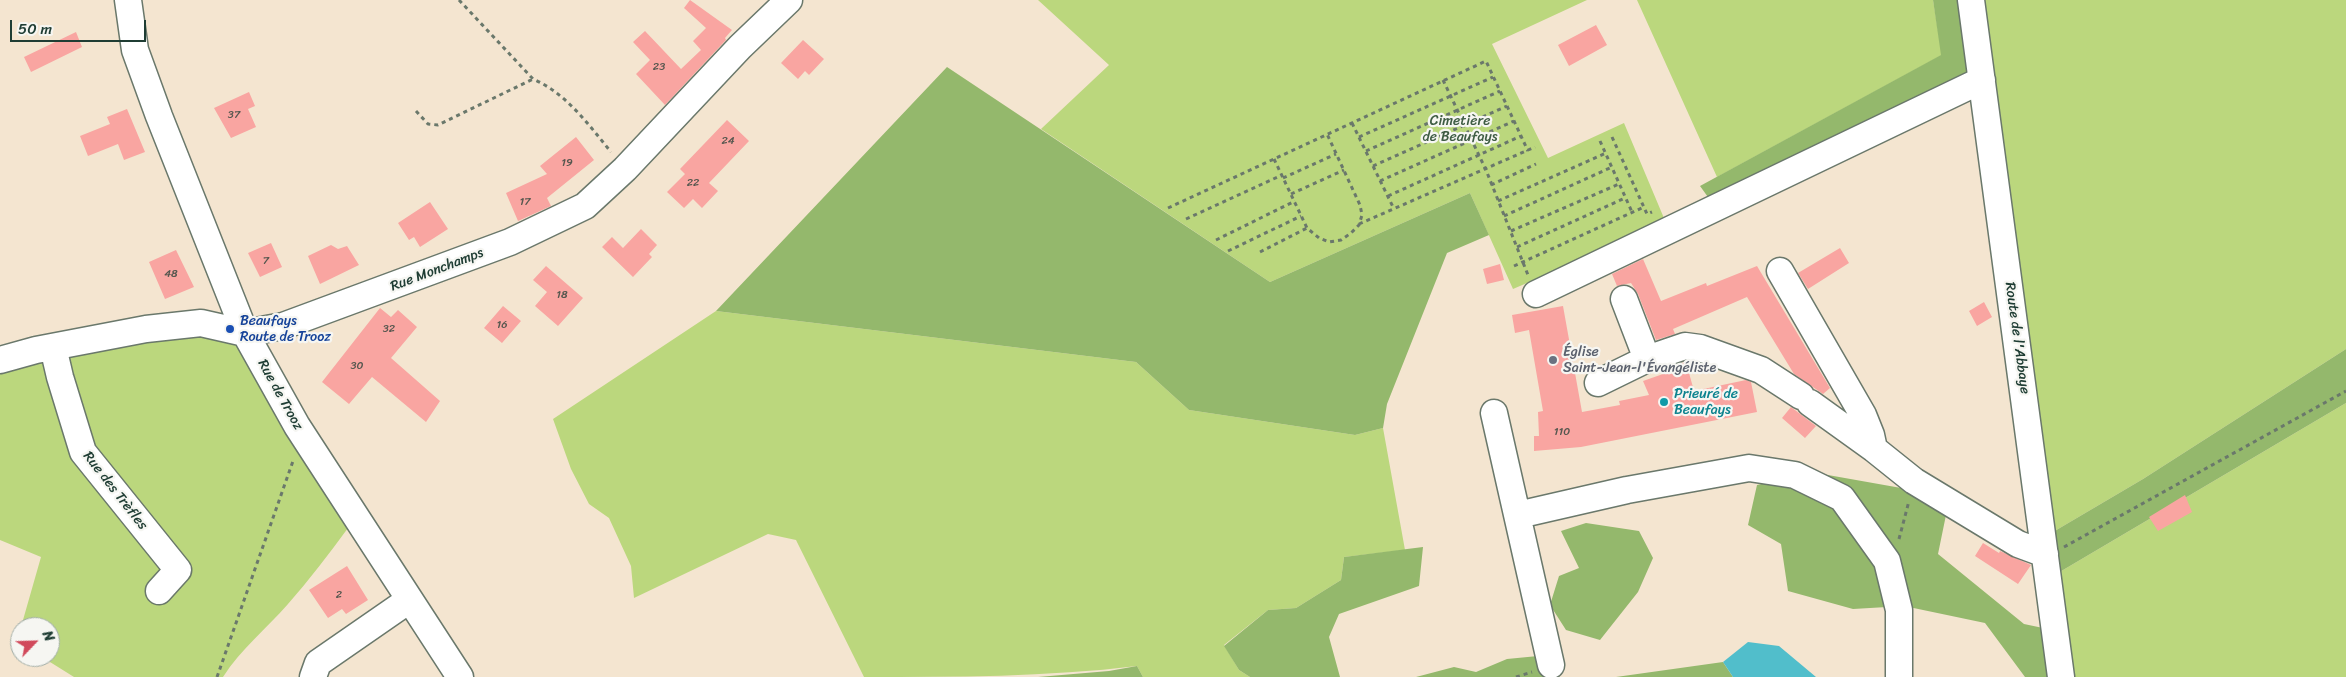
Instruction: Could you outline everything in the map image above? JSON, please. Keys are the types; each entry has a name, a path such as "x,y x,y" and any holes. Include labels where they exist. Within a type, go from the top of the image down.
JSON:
{"street":[{"name":"Rue de Trooz","path":"128,0 135,50 155,107 245,332 302,435 460,677"},
{"name":"Rue Monchamps","path":"0,360 53,347 146,329 201,323 245,332 283,326 510,242 585,206 625,169 740,47 789,0"},
{"name":"Route de l'Abbaye","path":"1971,0 2061,677"},
{"path":"1536,294 1982,80"},
{"path":"1780,271 1863,415 1872,435 1874,449"},
{"path":"1624,299 1647,359"},
{"path":"1598,383 1647,359 1685,346 1700,348 1761,370 1874,449 1914,481 2018,544 2045,554"},
{"name":"Rue des Trèfles","path":"53,347 60,377 83,452 178,570 158,591"},
{"path":"1494,413 1551,665"},
{"path":"1518,515 1627,490 1749,468 1795,475 1842,498 1887,561 1899,610 1898,677"},
{"path":"313,677 318,663 409,600"}],"path":[{"path":"458,0 533,80 549,86 566,100 625,169"},
{"path":"1168,208 1486,61 1528,150"},
{"path":"1359,137 1493,76"},
{"path":"416,111 428,124 438,125 533,80"},
{"path":"1443,80 1486,170 1536,294"},
{"path":"1366,151 1500,91"},
{"path":"1373,166 1507,106"},
{"path":"1380,181 1514,121"},
{"path":"1352,123 1394,209"},
{"path":"1327,134 1360,205 1362,215 1359,225"},
{"path":"1388,196 1521,136"},
{"path":"1612,137 1647,214 1656,210"},
{"path":"1600,141 1632,212"},
{"path":"1274,159 1307,228 1311,234 1329,242 1341,240 1359,225 1535,147"},
{"path":"1498,201 1606,153"},
{"path":"1186,219 1336,154"},
{"path":"1492,184 1536,164"},
{"path":"1504,216 1612,167"},
{"path":"1291,194 1344,170"},
{"path":"1511,231 1619,184"},
{"path":"1517,247 1625,198"},
{"path":"1216,240 1294,202"},
{"path":"1514,266 1644,207"},
{"path":"1228,251 1301,216"},
{"path":"1260,252 1307,228"},
{"path":"2045,554 2074,542 2346,391"},
{"path":"217,677 302,435"},
{"path":"1887,561 1895,551 1914,481"}],"green space":[{"name":"Cimetière de Beaufays","path":"1038,0 1587,0 1492,44 1548,158 1624,123 1666,223 1513,289 1470,193 1270,282 1041,129 1109,65"},
{"path":"1637,0 1933,0 1942,55 1717,177"},
{"path":"1933,0 1959,0 1969,87 1713,204 1700,186 1941,55"},
{"path":"1981,0 2346,0 2346,349 2143,479 2053,532"},
{"path":"947,67 1270,282 1470,193 1489,235 1447,253 1387,404 1383,428 1355,435 1189,410 1136,362 716,311"},
{"path":"716,311 1136,362 1189,410 1355,435 1383,428 1405,550 1344,557 1341,580 1296,608 1268,610 1224,645 1239,670 1250,677 1143,677 1137,666 1035,674 864,677 796,540 768,534 634,598 631,566 609,518 589,504 571,469 553,419"},
{"path":"234,329 348,528 296,595 246,648 223,677 74,677 58,667 60,667 60,617 24,617 41,557 0,540 0,368 159,335"},
{"path":"2346,349 2346,403 2058,573 2053,532 2143,479"},
{"path":"2346,403 2346,677 2070,677 2058,573"},
{"path":"1811,472 1918,491 1946,515 1938,554 2024,624 2043,628 2049,677 2025,677 1985,623 1904,606 1853,609 1788,591 1781,544 1748,525 1757,485"},
{"path":"1586,523 1639,531 1653,558 1638,592 1600,640 1566,630 1550,605 1559,576 1579,568 1561,531"},
{"path":"1423,547 1419,586 1339,614 1329,637 1340,677 1250,677 1239,670 1224,646 1268,610 1296,608 1341,580 1344,557"},
{"path":"1538,656 1559,677 1416,677 1454,667 1476,672 1507,659"},
{"path":"1723,662 1733,677 1616,677"},
{"path":"1137,666 1143,677 1038,677 1109,671"}],"water":[{"path":"1748,642 1779,646 1816,677 1733,677 1723,662"}],"building":[{"path":"690,0 732,30 725,38 726,40 665,105 636,74 650,60 633,42 645,31 681,69 701,50 693,41 706,28 684,8"},
{"path":"1596,25 1607,45 1569,66 1558,45"},
{"path":"76,32 82,47 31,72 24,57"},
{"path":"803,40 824,59 809,75 805,71 798,79 781,63"},
{"path":"249,92 255,106 248,109 256,127 231,138 214,108"},
{"path":"127,109 145,152 124,160 118,144 88,156 80,136 110,124 107,117"},
{"path":"727,120 749,141 709,183 718,191 702,208 693,199 684,208 667,192 685,174 680,169"},
{"path":"576,137 594,160 547,198 551,206 518,221 506,193 547,174 540,166"},
{"path":"430,202 448,229 420,247 414,237 409,240 398,223"},
{"path":"641,229 657,245 649,254 652,257 633,277 602,247 612,237 623,248"},
{"path":"271,243 282,267 260,277 248,253"},
{"path":"331,245 338,249 347,246 359,265 320,284 308,256"},
{"path":"1840,248 1849,263 1808,289 1798,273"},
{"path":"176,250 194,287 165,299 149,262"},
{"path":"1643,259 1661,301 1706,283 1707,286 1757,266 1830,388 1823,394 1794,374 1747,297 1673,329 1675,334 1656,340 1638,294 1631,283 1617,286 1612,274"},
{"path":"1500,264 1504,280 1487,284 1483,269"},
{"path":"546,266 583,298 558,326 535,306 547,292 533,280"},
{"path":"1984,302 1992,317 1977,326 1969,311"},
{"path":"503,306 521,321 502,343 484,328"},
{"path":"1563,306 1582,412 1620,405 1619,401 1649,395 1643,381 1663,374 1662,370 1686,362 1694,391 1746,380 1751,382 1757,412 1581,447 1534,451 1534,436 1539,436 1538,412 1543,411 1529,330 1515,333 1512,315"},
{"path":"380,308 391,317 398,310 417,327 391,358 440,401 426,422 372,377 349,404 322,382"},
{"path":"1791,407 1816,426 1805,438 1782,418"},
{"path":"2185,495 2192,512 2158,531 2149,517"},
{"path":"1983,543 1999,553 2000,551 2031,565 2018,584 1975,556"},
{"path":"347,566 368,600 346,614 342,609 328,618 309,590"}],"place":[{"name":"Beaufays Route de Trooz","path":"230,329"},
{"name":"Église Saint-Jean-l'Évangéliste","path":"1553,360"},
{"name":"Prieuré de Beaufays","path":"1664,402"}]}
